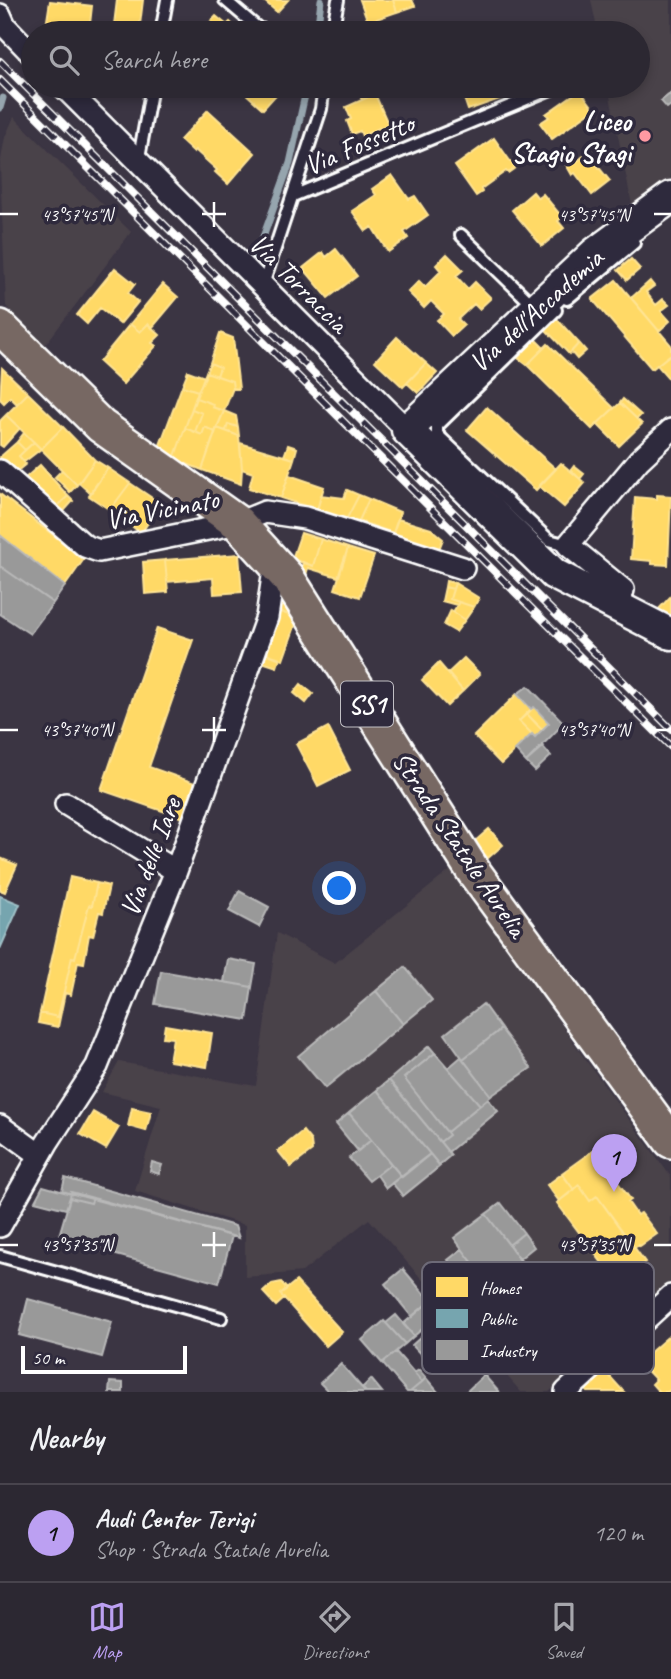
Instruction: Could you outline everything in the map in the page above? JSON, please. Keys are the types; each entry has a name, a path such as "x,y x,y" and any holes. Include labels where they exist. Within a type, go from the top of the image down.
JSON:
{"main road":[{"name":"Strada Statale Aurelia","path":"1,332 101,426 237,523 287,577 474,872 671,1140"}],"street":[{"path":"0,15 5,26 21,43"},
{"name":"Via Torraccia","path":"75,98 407,430"},
{"name":"Via dell'Accademia","path":"407,430 595,253 671,197"},
{"path":"407,430 554,573 671,634"},
{"path":"618,608 623,590 568,545 639,460 671,430"},
{"name":"Via Vicinato","path":"0,471 85,546 99,551 237,523"},
{"path":"237,523 265,512 305,518 463,568"},
{"name":"Via delle Iare","path":"0,1226 40,1155 97,1066 176,871 267,617 275,563"},
{"path":"66,804 176,871"},
{"path":"0,1126 40,1155"},
{"path":"654,1312 671,1296"},
{"path":"566,1392 586,1374"}],"lane":[{"path":"163,21 167,0"},
{"path":"225,0 250,21"},
{"path":"334,21 338,0"},
{"path":"138,163 150,98"},
{"path":"263,285 322,98"},
{"name":"Via Fossetto","path":"293,196 529,98"},
{"path":"461,234 536,309"},
{"path":"568,545 549,540 437,434 437,426 570,296 634,243"},
{"path":"0,1256 221,1318"}],"shaded area":[{"name":"Liceo Stagio Stagi","path":"591,0 671,0 671,185 633,210 610,98 650,98 650,21 595,21"},
{"path":"14,117 131,232 45,345 6,306 0,165 5,137"},
{"path":"453,868 583,1056 671,1177 671,1284 654,1299 654,1262 422,1262 422,1279 369,1219 302,1272 245,1277 245,1225 135,1191 161,1106 102,1092 119,1062 256,1086 277,933 335,963"},
{"path":"505,1374 569,1374 549,1392 521,1392"}],"building: Homes":[{"path":"117,0 143,0 140,21 114,21"},
{"path":"263,0 288,0 277,12"},
{"path":"360,0 393,0 397,12 368,21"},
{"path":"393,0 412,0 415,6 397,12"},
{"path":"50,1 92,6 90,21 47,21"},
{"path":"251,98 273,98 263,109"},
{"path":"366,98 377,98 388,124 362,136 360,131 352,134 347,121 351,119 346,107"},
{"path":"464,98 503,98 468,110"},
{"path":"569,98 586,98 594,109 552,139 540,123 549,117 546,114"},
{"path":"208,110 255,153 228,184 215,172 217,170 180,140"},
{"path":"494,138 515,168 508,173 506,171 481,189 482,192 476,196 455,166"},
{"path":"587,153 610,181 592,195 575,173 572,175 564,161 569,157 574,164"},
{"path":"392,175 409,199 415,196 428,215 404,232 408,238 388,252 372,227 366,231 352,211 376,195 372,189"},
{"path":"533,192 538,198 543,194 562,217 558,221 564,228 542,246 512,210"},
{"path":"336,249 357,276 328,298 303,268 323,252 326,257"},
{"path":"447,254 463,270 456,276 468,289 475,282 491,298 479,309 474,304 458,319 464,325 452,336 437,320 444,314 431,301 424,308 408,292 419,281 425,287 441,271 436,265"},
{"path":"631,259 640,269 627,280 618,270"},
{"path":"115,268 135,284 128,293 138,302 120,324 100,308 87,324 77,315"},
{"path":"616,280 671,345 671,354 652,369 592,299"},
{"path":"650,281 654,286 646,292 656,305 663,299 669,305 661,311 670,321 659,331 631,298"},
{"path":"163,284 178,297 152,328 148,324 140,332 130,324"},
{"path":"556,318 579,343 569,354 545,329"},
{"path":"130,324 140,332 148,324 160,335 152,343 156,346 123,384 99,362"},
{"path":"220,333 233,338 239,389 233,388 232,381 217,376 220,367 210,363"},
{"path":"397,337 426,363 403,387 375,361"},
{"path":"535,339 544,348 527,365 518,358"},
{"path":"579,343 586,351 577,359 571,352"},
{"path":"548,344 614,408 592,429 527,365"},
{"path":"671,354 671,381 657,365"},
{"path":"210,363 220,367 217,376 206,372"},
{"path":"426,363 437,373 418,393 407,383"},
{"path":"2,368 28,393 17,404 10,397 4,403 0,399"},
{"path":"188,371 205,377 198,391 182,386"},
{"path":"206,372 232,381 233,388 224,411 196,398"},
{"path":"182,386 198,391 174,459 157,453"},
{"path":"28,393 63,427 41,449 6,415"},
{"path":"196,398 224,411 215,432 205,427 202,435 195,432 202,413 192,409"},
{"path":"623,399 641,415 637,419 620,403"},
{"path":"620,403 642,424 619,446 597,424"},
{"path":"487,407 556,469 536,490 467,430"},
{"path":"192,409 202,413 195,432 185,428"},
{"path":"224,411 236,416 238,427 228,424 226,431 217,428"},
{"path":"6,415 20,428 3,447 0,445 0,421"},
{"path":"228,424 238,427 239,436 226,431"},
{"path":"63,427 95,460 77,485 41,449"},
{"path":"205,427 215,432 202,470 174,459 185,428 202,435"},
{"path":"217,428 239,436 241,484 202,470"},
{"path":"24,433 34,442 25,450 17,442"},
{"path":"17,442 25,450 19,456 26,464 15,473 0,457"},
{"path":"34,442 41,449 24,462 19,456"},
{"path":"240,443 294,459 281,498 249,488 253,473 242,469"},
{"path":"288,445 297,448 294,459 284,456"},
{"path":"95,460 108,468 90,493 79,483"},
{"path":"561,463 585,483 564,507 539,486"},
{"path":"40,465 68,496 52,511 23,480"},
{"path":"574,466 584,474 580,479 571,470"},
{"path":"108,468 130,483 110,510 89,496"},
{"path":"62,470 77,485 70,492 55,477"},
{"path":"289,475 324,487 317,510 281,498"},
{"path":"130,483 161,504 141,533 110,510"},
{"path":"347,490 359,495 345,522 317,510 321,495 344,498"},
{"path":"0,494 84,559 65,586 0,535"},
{"path":"359,495 369,499 357,525 345,522"},
{"path":"657,495 671,496 668,565 631,559 635,497 657,499"},
{"path":"68,496 73,501 64,511 58,506"},
{"path":"369,499 400,512 393,533 359,521"},
{"path":"398,519 431,529 443,539 439,549 393,533"},
{"path":"301,533 321,539 313,566 292,559"},
{"path":"321,539 348,548 338,577 308,568 306,575 300,574 303,562 313,566"},
{"path":"348,548 374,556 360,597 335,589"},
{"path":"239,554 242,592 214,594 213,578 167,582 165,560"},
{"path":"165,560 168,592 145,594 143,562"},
{"path":"446,581 455,583 453,589 445,587"},
{"path":"455,583 479,598 474,607 450,599"},
{"path":"445,587 453,589 450,599 459,602 457,605 442,601"},
{"path":"671,596 671,616 656,612"},
{"path":"283,597 295,617 279,611"},
{"path":"459,602 474,607 465,620 453,612"},
{"path":"451,610 465,620 456,632 444,625"},
{"path":"277,611 298,618 283,660 262,652"},
{"path":"157,628 193,640 149,767 195,783 183,818 101,790"},
{"path":"262,652 280,658 277,667 259,661"},
{"path":"464,658 480,674 463,691 448,673"},
{"path":"439,663 463,691 447,706 422,680"},
{"path":"301,684 313,694 306,703 294,693"},
{"path":"517,694 531,709 519,721 532,734 501,764 474,736"},
{"path":"534,707 549,723 542,729 527,714"},
{"path":"527,714 543,731 535,737 519,721"},
{"path":"328,727 350,770 318,786 296,744"},
{"path":"489,829 503,845 488,858 474,842"},
{"path":"0,858 17,865 5,892 0,890"},
{"path":"70,877 97,883 75,958 72,957 58,1017 40,1013"},
{"path":"97,883 109,886 103,913 99,912 93,936 89,935 84,963 78,962 71,995 65,993 58,1027 38,1023 40,1013 58,1017 72,957 75,958"},
{"path":"165,1025 212,1033 207,1067 169,1061 173,1038 163,1037"},
{"path":"132,1108 151,1112 146,1131 128,1126"},
{"path":"93,1112 119,1127 106,1149 80,1134"},
{"path":"303,1131 311,1141 312,1151 291,1167 278,1151"},
{"path":"594,1150 631,1200 628,1202 637,1215 641,1213 657,1234 640,1246 634,1248 597,1196 590,1201 579,1185 574,1190 562,1173"},
{"path":"562,1174 574,1190 559,1201 547,1185"},
{"path":"579,1185 590,1201 597,1196 645,1262 601,1262 557,1203"},
{"path":"296,1281 342,1332 326,1346 280,1294"},
{"path":"281,1282 287,1289 280,1294 284,1299 276,1306 263,1292 272,1284"},
{"path":"671,1334 671,1389 668,1392 659,1392 652,1384 656,1380 650,1374 654,1374 654,1349"},
{"path":"600,1374 608,1374 624,1392 588,1392 584,1388"}],"building: Public":[{"path":"0,896 20,904 0,949"}],"building: Industry":[{"path":"671,93 671,105 667,108 661,101"},
{"path":"0,535 65,586 53,603 0,566"},
{"path":"0,566 53,603 30,634 0,614"},
{"path":"528,686 564,723 526,762 515,750 532,734 535,737 549,723 517,694"},
{"path":"543,747 551,756 535,771 526,762"},
{"path":"239,891 269,907 259,927 229,911"},
{"path":"228,959 256,964 252,987 224,982"},
{"path":"405,967 432,1000 403,1024 376,991"},
{"path":"161,971 252,987 247,1020 155,1004"},
{"path":"376,991 403,1024 325,1088 298,1056"},
{"path":"483,1004 501,1029 463,1059 445,1034"},
{"path":"501,1029 531,1068 491,1096 463,1059"},
{"path":"429,1046 435,1053 404,1078 449,1135 440,1142 389,1080"},
{"path":"435,1053 480,1105 447,1132 404,1078"},
{"path":"461,1057 491,1096 480,1105 448,1068"},
{"path":"389,1080 451,1155 439,1165 377,1090"},
{"path":"377,1090 430,1154 402,1177 349,1113"},
{"path":"488,1099 498,1111 448,1152 440,1142 449,1135 447,1132"},
{"path":"349,1113 371,1140 358,1151 336,1124"},
{"path":"371,1140 391,1164 369,1181 349,1158"},
{"path":"430,1154 440,1166 403,1196 392,1183"},
{"path":"152,1162 162,1165 159,1174 150,1171"},
{"path":"391,1164 401,1176 386,1188 377,1175"},
{"path":"65,1178 235,1226 239,1238 62,1191"},
{"path":"43,1186 71,1194 66,1209 35,1201"},
{"path":"71,1192 93,1198 91,1203 70,1198"},
{"path":"70,1198 91,1203 93,1198 232,1236 219,1283 58,1239"},
{"path":"501,1203 524,1233 509,1245 486,1214"},
{"path":"486,1214 522,1262 472,1262 454,1238"},
{"path":"524,1233 534,1247 519,1259 509,1245"},
{"path":"462,1249 472,1262 450,1262 448,1260"},
{"path":"403,1269 422,1292 422,1308 412,1317 385,1284"},
{"path":"28,1299 112,1322 102,1357 19,1335"},
{"path":"422,1308 422,1329 414,1336 403,1324"},
{"path":"396,1315 414,1336 405,1344 386,1323"},
{"path":"384,1321 405,1344 382,1363 362,1340"},
{"path":"422,1336 422,1356 412,1345"},
{"path":"396,1352 422,1382 410,1392 407,1392 382,1363"},
{"path":"341,1364 366,1392 329,1392 320,1383"},
{"path":"419,1370 426,1378 422,1382 414,1373"},
{"path":"484,1375 499,1392 466,1392"},
{"path":"426,1378 438,1392 410,1392 422,1382"},
{"path":"371,1379 382,1392 366,1392 362,1388"},
{"path":"110,1382 123,1383 123,1392 109,1392"}],"waterway":[{"path":"318,21 321,0"},
{"path":"0,108 3,98"},
{"path":"255,259 290,163 304,98"}],"railway":[{"path":"0,61 21,82"},
{"path":"0,80 671,747"},
{"path":"37,98 671,729"}],"place":[{"name":"Liceo Stagio Stagi","path":"645,136"},
{"name":"Audi Center Terigi","path":"614,1192"}]}
